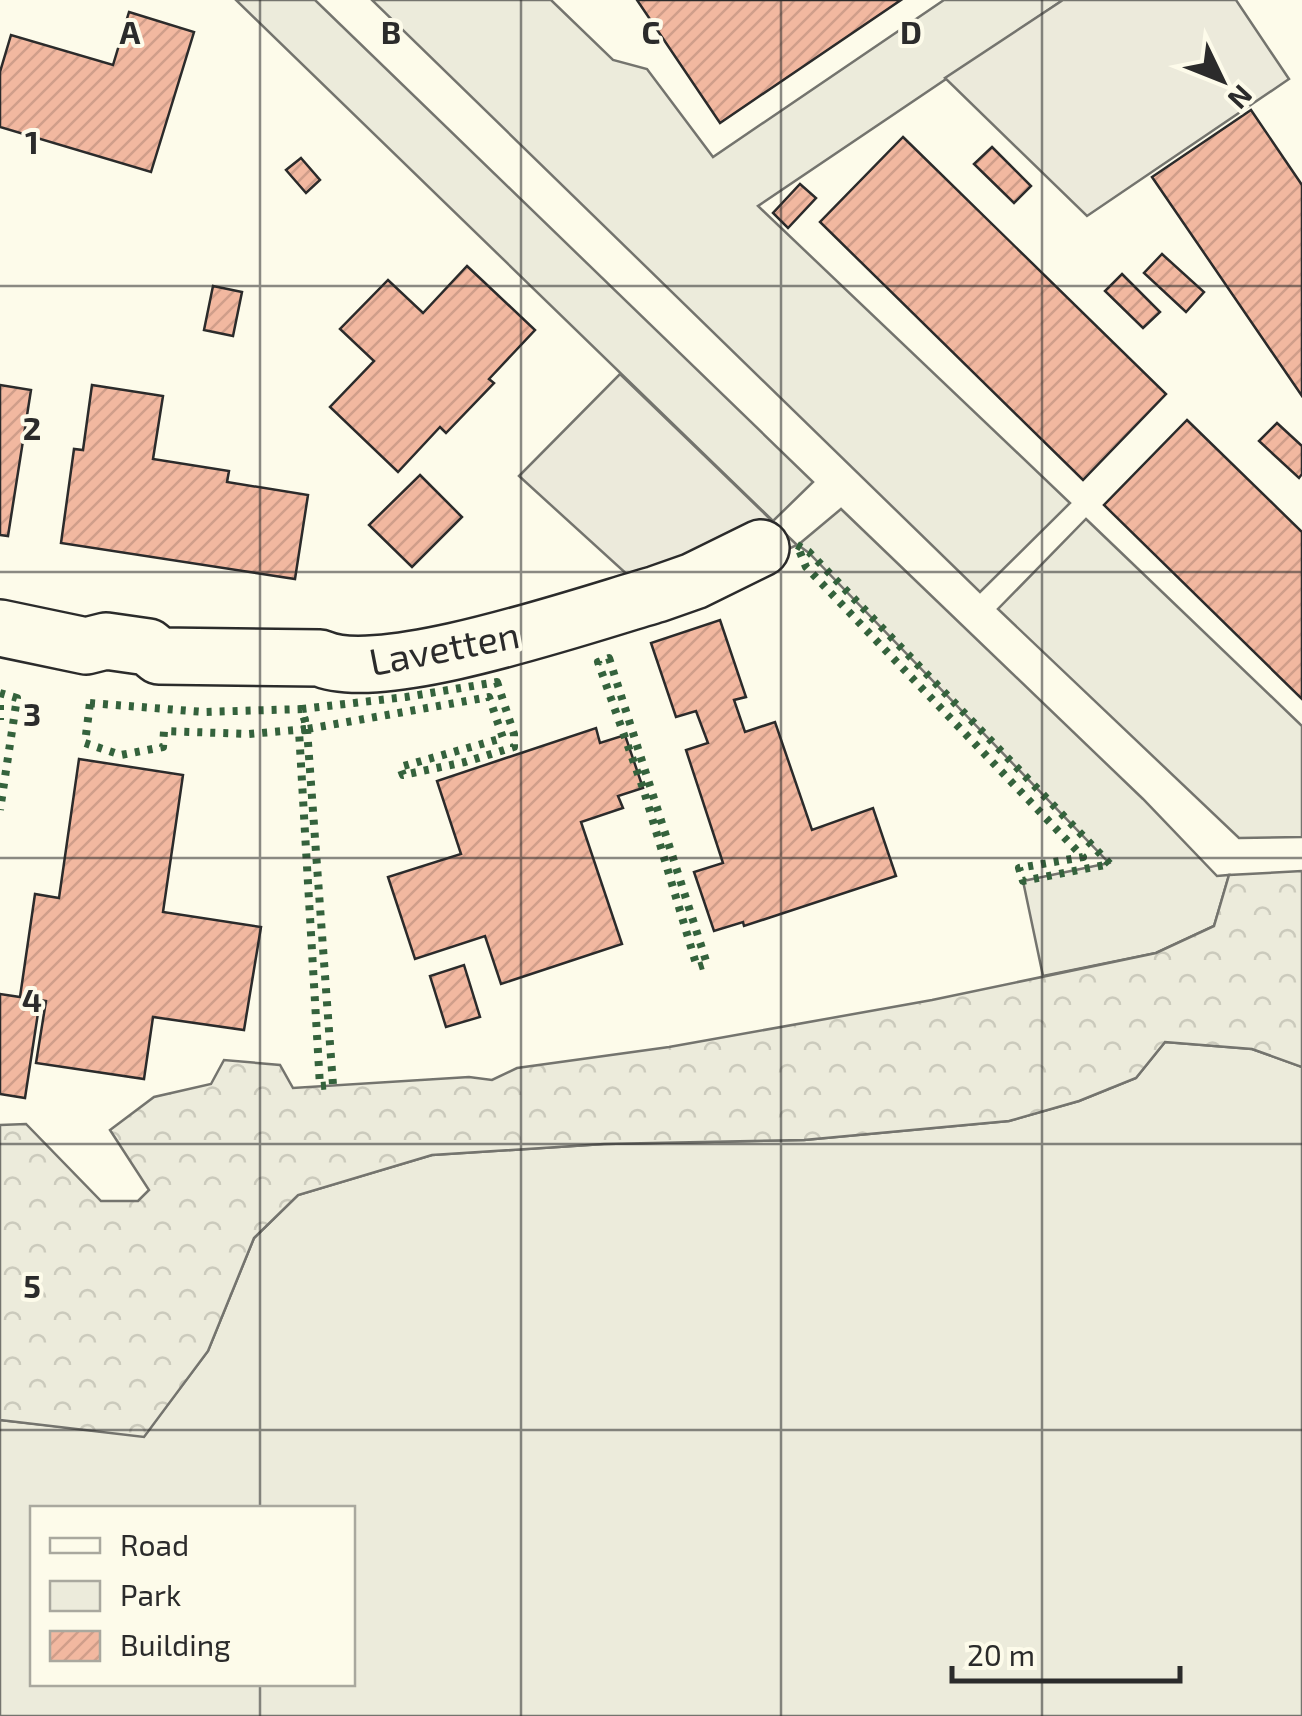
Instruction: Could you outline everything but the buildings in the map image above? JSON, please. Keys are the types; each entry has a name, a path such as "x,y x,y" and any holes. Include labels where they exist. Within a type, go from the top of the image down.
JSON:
{"street":[{"name":"Lavetten","path":"0,628 86,646 106,641 137,645 148,647 159,656 320,658 337,666 424,658 656,594 694,581 761,548"}],"green space":[{"path":"236,0 315,0 813,482 773,521"},
{"path":"372,0 551,0 613,60 647,69 713,157 944,0 1063,0 758,206 1070,503 980,592"},
{"path":"841,509 1143,799 1217,876 1229,875 1214,926 1156,953 1043,976 1023,881 1109,863 798,545"},
{"path":"1086,519 1302,726 1302,837 1239,838 998,609"},
{"path":"1302,871 1302,1067 1252,1049 1165,1042 1136,1078 1079,1101 1009,1121 804,1140 604,1144 432,1155 298,1195 254,1238 208,1351 144,1437 0,1420 0,1125 26,1124 101,1201 138,1201 149,1190 110,1130 154,1097 211,1084 224,1060 280,1065 293,1088 469,1077 492,1080 517,1068 669,1047 932,1000 1156,953 1214,926 1229,875"},
{"path":"1165,1042 1252,1049 1302,1067 1302,1716 0,1716 0,1420 144,1436 208,1351 254,1238 298,1195 432,1155 604,1144 804,1140 1009,1121 1079,1101 1136,1078"}],"shaded area":[{"path":"1063,0 1236,0 1289,79 1087,216 945,78"},
{"path":"620,374 797,545 664,608 519,476"}],"hedge":[{"path":"797,545 809,552 1110,864 1023,881 1019,868 1083,857 806,567 797,545"},
{"path":"609,658 707,964 697,967 643,788 598,662 609,658"},
{"path":"497,682 514,734 514,747 403,775 400,767 503,738 489,697 307,729 302,709 497,682"},
{"path":"0,693 17,698 0,810"},
{"path":"90,703 204,712 302,709 307,729 249,734 164,731 163,747 121,755 85,743 90,703"},
{"path":"0,705 0,720"},
{"path":"307,729 333,1085 320,1086 299,731 307,729"}]}
